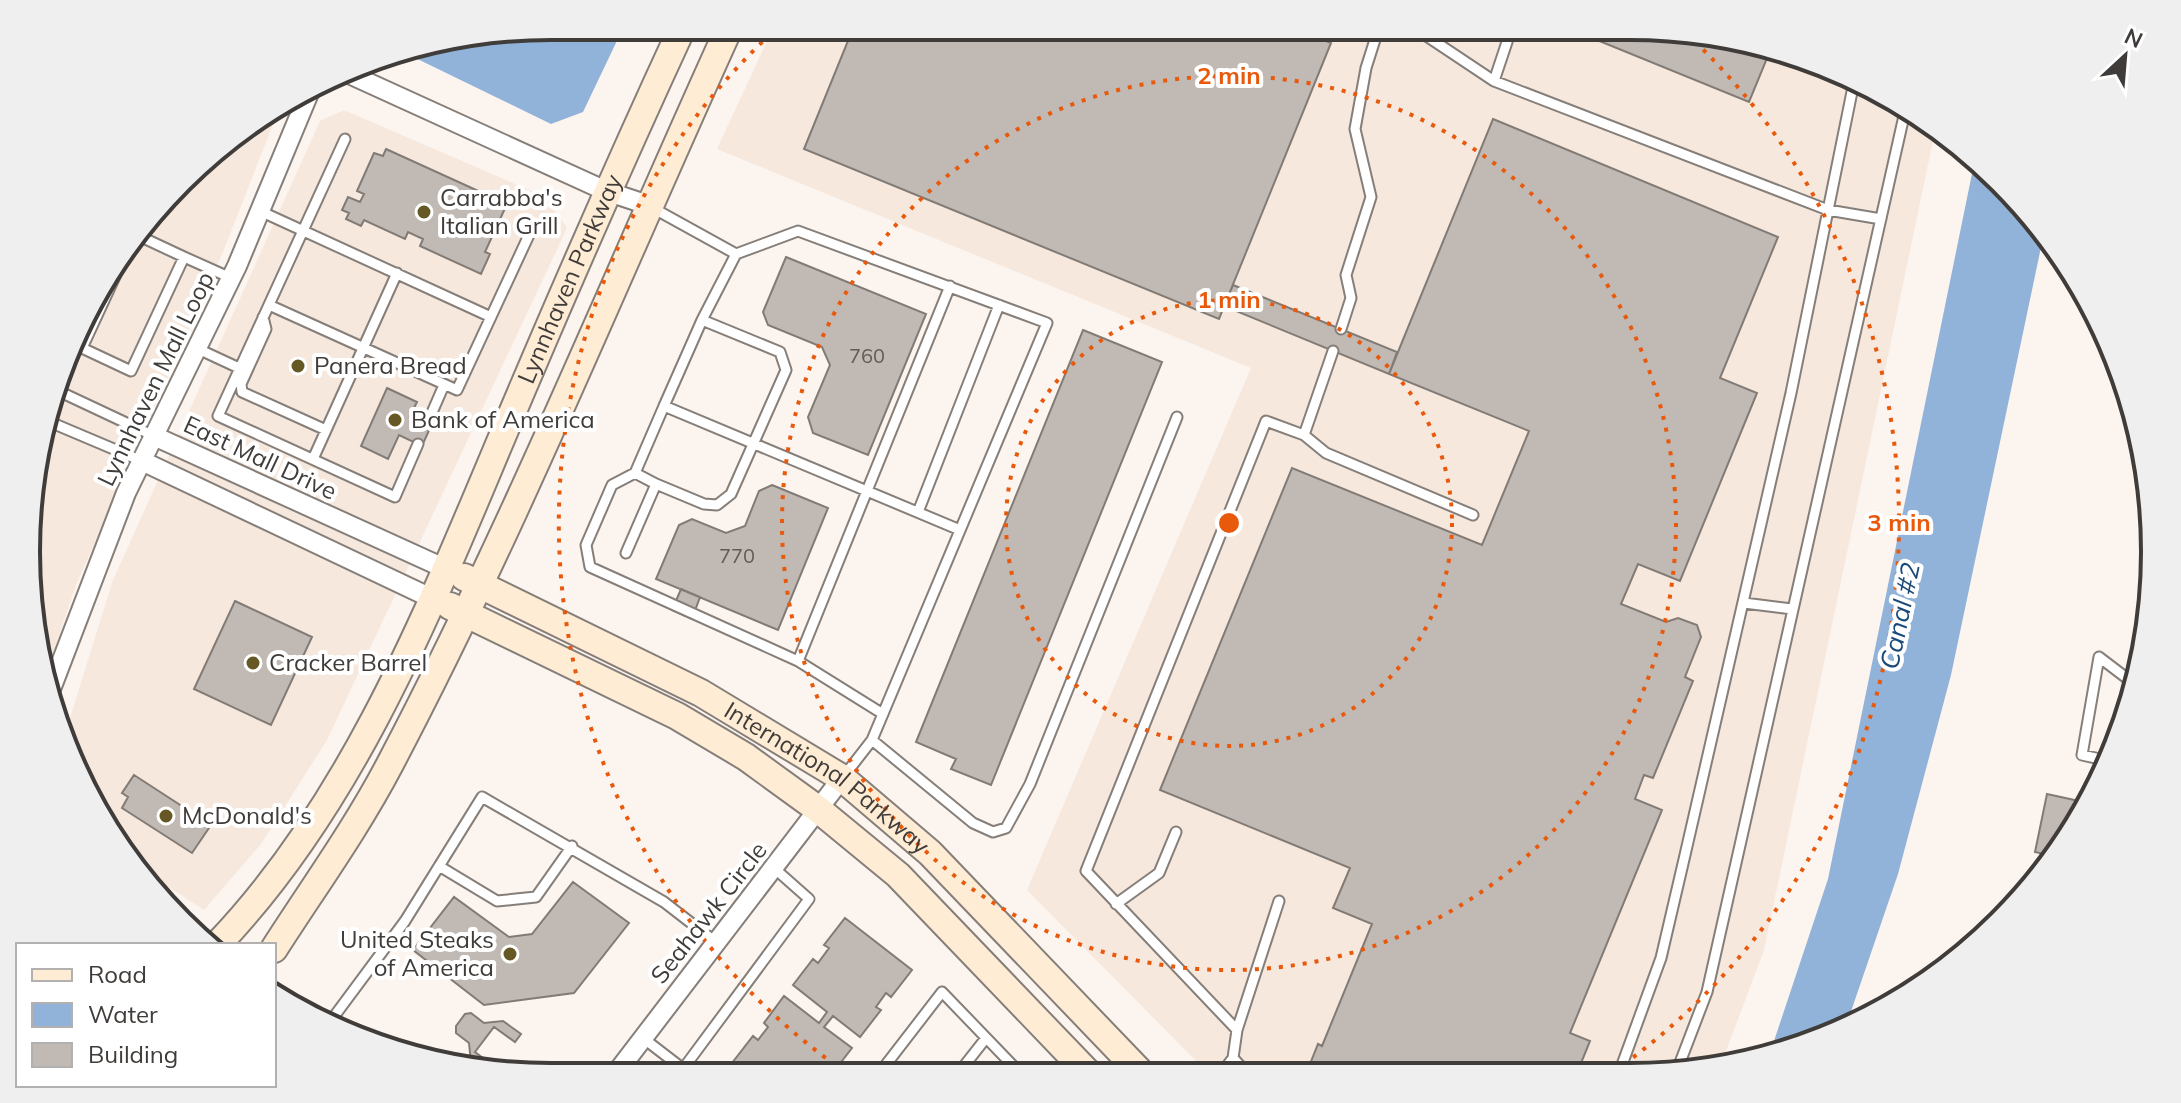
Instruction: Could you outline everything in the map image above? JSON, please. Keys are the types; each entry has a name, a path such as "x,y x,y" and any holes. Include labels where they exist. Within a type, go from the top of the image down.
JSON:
{"main road":[{"name":"Lynnhaven Parkway","path":"220,941 306,837 359,747 446,569 606,191 676,40"},
{"name":"Lynnhaven Parkway","path":"276,946 321,881 389,766 479,584 724,40"},
{"name":"International Parkway","path":"446,569 701,693 842,778 930,853 1131,1063"},
{"name":"International Parkway","path":"431,598 677,716 746,757 819,810 898,875 1078,1063"}],"street":[{"path":"358,78 606,191 648,205"},
{"name":"Lynnhaven Mall Loop","path":"56,677 142,461 231,278 304,104"},
{"name":"East Mall Drive","path":"154,436 446,569"},
{"path":"142,461 431,598"},
{"name":"Seahawk Circle","path":"624,1063 842,778"}],"lane":[{"path":"1341,329 1351,298 1346,275 1371,197 1355,129 1366,68 1375,40"},
{"path":"1432,40 1494,81 1828,210 1881,219"},
{"path":"1494,81 1508,40"},
{"path":"1623,1063 1661,958 1744,603 1852,91"},
{"path":"1681,1060 1707,992 1903,120"},
{"path":"345,139 218,416 395,497 418,444"},
{"path":"648,205 736,254"},
{"path":"260,211 491,317"},
{"path":"842,778 872,740 883,714 960,530 1047,323 798,231 736,254 702,320 635,473 612,485 586,545 590,567 798,661 883,714"},
{"path":"269,305 457,390 529,235"},
{"path":"146,239 231,278"},
{"path":"83,348 131,371 184,257"},
{"path":"313,459 397,273"},
{"path":"798,661 950,286"},
{"path":"918,512 999,305"},
{"path":"263,317 266,329 241,384 242,392 326,430"},
{"path":"635,473 704,504 717,505 731,494 786,370 780,352 702,320"},
{"path":"196,348 239,368"},
{"path":"1304,435 1333,351"},
{"path":"427,424 444,385"},
{"name":"East Mall Drive","path":"65,394 154,436"},
{"path":"664,406 960,530"},
{"path":"872,740 973,823 993,832 1006,828 1030,784 1177,417"},
{"path":"1237,1030 1086,871 1266,421 1304,435 1326,453 1473,515"},
{"path":"56,425 142,461"},
{"path":"626,553 656,484"},
{"path":"1744,603 1792,609"},
{"path":"2097,758 2082,755 2099,657 2125,677"},
{"path":"335,1015 397,933 482,797 572,846 664,902 717,943"},
{"path":"1116,904 1159,873 1176,832"},
{"path":"439,866 497,901 536,897 572,846"},
{"path":"693,1063 809,899 774,868"},
{"path":"1229,1063 1279,901"},
{"path":"887,1063 942,992 1010,1063"},
{"path":"643,1038 675,1063"},
{"path":"966,1063 986,1038"},
{"path":"1233,1058 1238,1063"}],"shaded area":[{"path":"768,40 1663,41 1729,50 1794,67 1856,93 1933,140 1764,950 1725,1054 1696,1059 1630,1063 1198,1063 1027,890 1251,368 717,149"},
{"path":"344,110 545,197 567,228 327,740 261,844 204,910 162,883 126,836 93,778 69,721 113,580 320,121"},
{"path":"274,122 223,252 76,585 51,657 41,585 44,485 57,419 79,356 126,267 167,214 214,167"}],"water":[{"path":"617,40 583,112 551,124 416,58 485,44 518,41"},
{"name":"Canal #2","path":"1972,172 2014,214 2041,248 1951,675 1898,874 1851,1012 1774,1042 1828,879"}],"building":[{"path":"848,40 1324,40 1331,43 1219,319 804,149"},
{"path":"1597,40 1696,44 1767,59 1749,102"},
{"path":"1493,119 1778,237 1720,378 1757,393 1680,581 1638,564 1621,604 1666,622 1678,618 1697,625 1701,637 1685,677 1693,681 1653,778 1644,775 1635,799 1662,810 1570,1033 1590,1041 1581,1063 1310,1063 1318,1044 1322,1046 1372,924 1333,908 1350,868 1160,790 1292,468 1482,545 1529,431 1389,374"},
{"name":"Carrabba's Italian Grill","path":"386,149 507,204 485,252 490,254 481,274 420,246 423,239 408,232 405,239 364,220 361,226 346,219 349,213 342,210 348,197 360,202 364,194 357,191 374,153 383,156"},
{"path":"786,257 926,314 868,455 813,433 808,417 830,365 822,347 768,325 763,312"},
{"path":"1233,285 1397,352 1389,374 1224,306"},
{"path":"1083,330 1162,362 991,785 951,769 956,759 916,742"},
{"name":"Bank of America","path":"387,388 417,402 410,416 431,426 422,446 399,435 388,459 361,446"},
{"path":"772,485 828,508 778,630 656,579 679,525 692,519 726,533 745,526 759,491"},
{"path":"681,589 700,597 692,619 672,610"},
{"name":"Cracker Barrel","path":"235,601 312,637 271,725 194,689"},
{"name":"McDonald's","path":"134,775 211,825 192,853 122,808 128,797 122,793"},
{"path":"2047,794 2076,800 2042,854 2035,852"},
{"path":"573,882 629,923 574,993 484,1005 413,950 454,897 509,937 532,934"},
{"path":"845,918 912,970 891,997 886,993 876,1007 881,1010 860,1037 833,1016 824,1027 852,1048 840,1063 732,1063 753,1036 758,1040 768,1027 764,1023 784,996 819,1023 827,1012 793,985 813,959 818,963 829,948 824,945"},
{"path":"471,1013 484,1023 503,1021 521,1034 515,1042 494,1027 475,1052 484,1059 470,1056 469,1043 456,1033 456,1026 465,1014"}],"place":[{"name":"Carrabba's Italian Grill","path":"424,212"},
{"name":"Panera Bread","path":"298,366"},
{"name":"Bank of America","path":"395,420"},
{"name":"Cracker Barrel","path":"253,663"},
{"name":"McDonald's","path":"166,816"},
{"name":"United Steaks of America","path":"510,954"}]}
